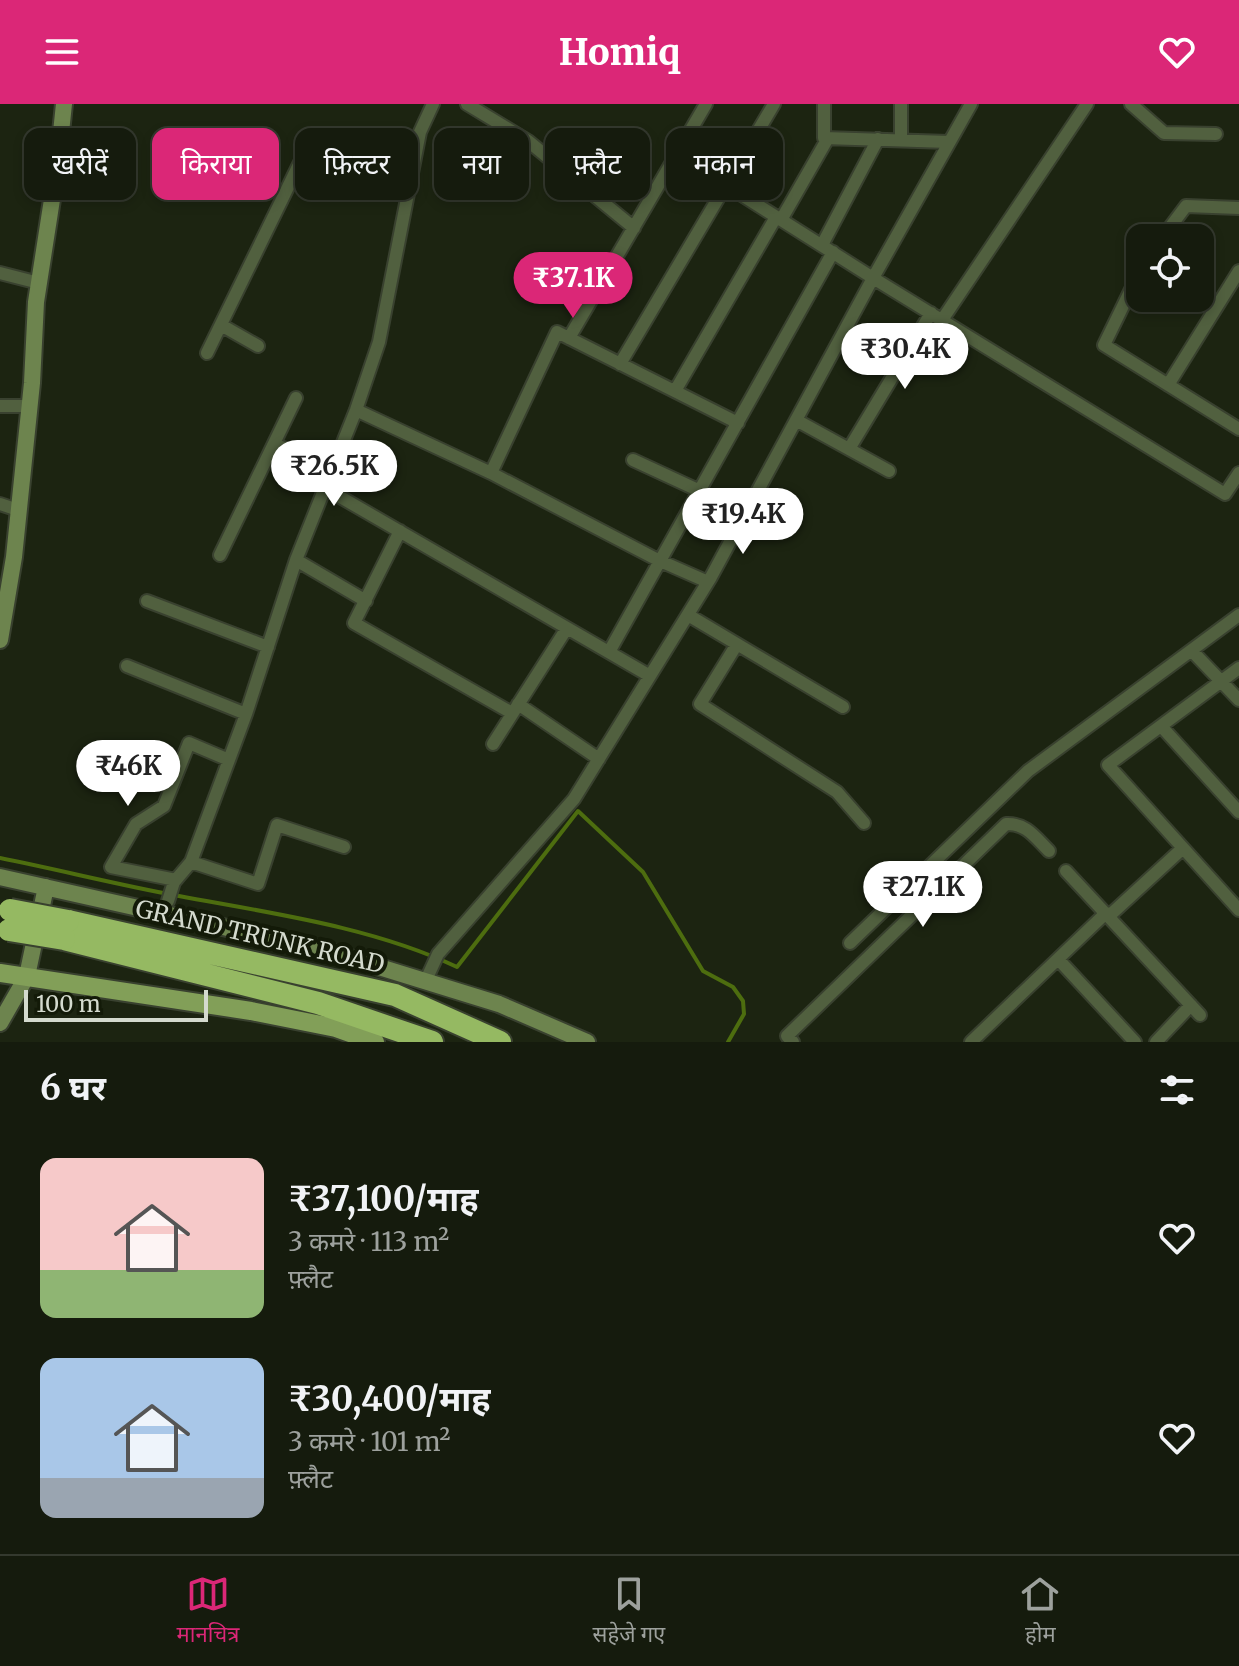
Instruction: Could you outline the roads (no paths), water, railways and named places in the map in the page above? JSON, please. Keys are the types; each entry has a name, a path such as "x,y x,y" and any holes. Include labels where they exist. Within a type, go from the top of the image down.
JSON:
{"highway":[{"name":"GRAND TRUNK ROAD","path":"5,919 395,995 500,1042"},
{"name":"GRAND TRUNK ROAD","path":"66,930 318,1003 432,1042"}],"main road":[{"path":"0,973 251,1011 336,1028 375,1042"}],"street":[{"path":"0,640 30,406 39,283 64,104"},
{"path":"418,142 433,104"},
{"path":"467,104 528,141 634,228"},
{"path":"692,128 706,104"},
{"path":"760,128 774,104"},
{"path":"824,104 824,138 949,142"},
{"path":"901,104 901,140"},
{"path":"428,973 438,954 574,799 599,759 708,582 971,104"},
{"path":"849,449 936,317 1087,104"},
{"path":"1131,104 1164,133 1216,134"},
{"path":"675,391 828,138"},
{"path":"609,652 658,560 738,423 828,249 878,139"},
{"path":"207,353 295,173"},
{"path":"569,338 666,173"},
{"path":"168,901 175,881 191,862 246,714 296,560 356,410 379,342 406,200"},
{"path":"620,364 717,200"},
{"path":"750,200 1225,494 1239,473"},
{"path":"1172,224 1186,206 1239,208"},
{"path":"1168,385 1239,271"},
{"path":"0,273 39,283"},
{"path":"1227,292 1239,302"},
{"path":"1126,300 1104,345 1239,429"},
{"path":"221,325 258,346"},
{"path":"491,473 557,332 738,423"},
{"path":"220,555 296,398"},
{"path":"0,406 30,406"},
{"path":"356,410 491,473 658,560 708,582"},
{"path":"796,420 889,471"},
{"path":"274,444 331,468"},
{"path":"633,460 700,491"},
{"path":"323,487 650,676"},
{"path":"0,504 18,510"},
{"path":"400,531 354,623 515,708 599,759"},
{"path":"296,560 366,601"},
{"path":"147,601 268,647"},
{"path":"688,615 843,707"},
{"path":"850,943 1028,771 1239,615"},
{"path":"493,744 567,628"},
{"path":"737,644 700,704 837,792 864,823"},
{"path":"1192,651 1239,700"},
{"path":"127,666 246,714"},
{"path":"1239,668 1108,765 1239,910"},
{"path":"1161,726 1239,812"},
{"path":"175,881 111,867 136,824 164,806 189,743 229,760"},
{"path":"793,1042 787,1036 1006,824 1015,823 1028,829 1049,851"},
{"path":"191,862 258,884 277,825 344,847"},
{"path":"971,1042 1058,959 1183,848"},
{"path":"1066,871 1200,1015"},
{"path":"0,877 428,973 587,1042"},
{"path":"0,1023 27,976 46,887"},
{"path":"1058,959 1135,1042"},
{"path":"1156,1042 1191,1005"}],"waterway":[{"path":"0,858 356,931 425,953 457,967 578,811 643,872 703,971 733,987 743,1001 744,1014 728,1042"}]}
